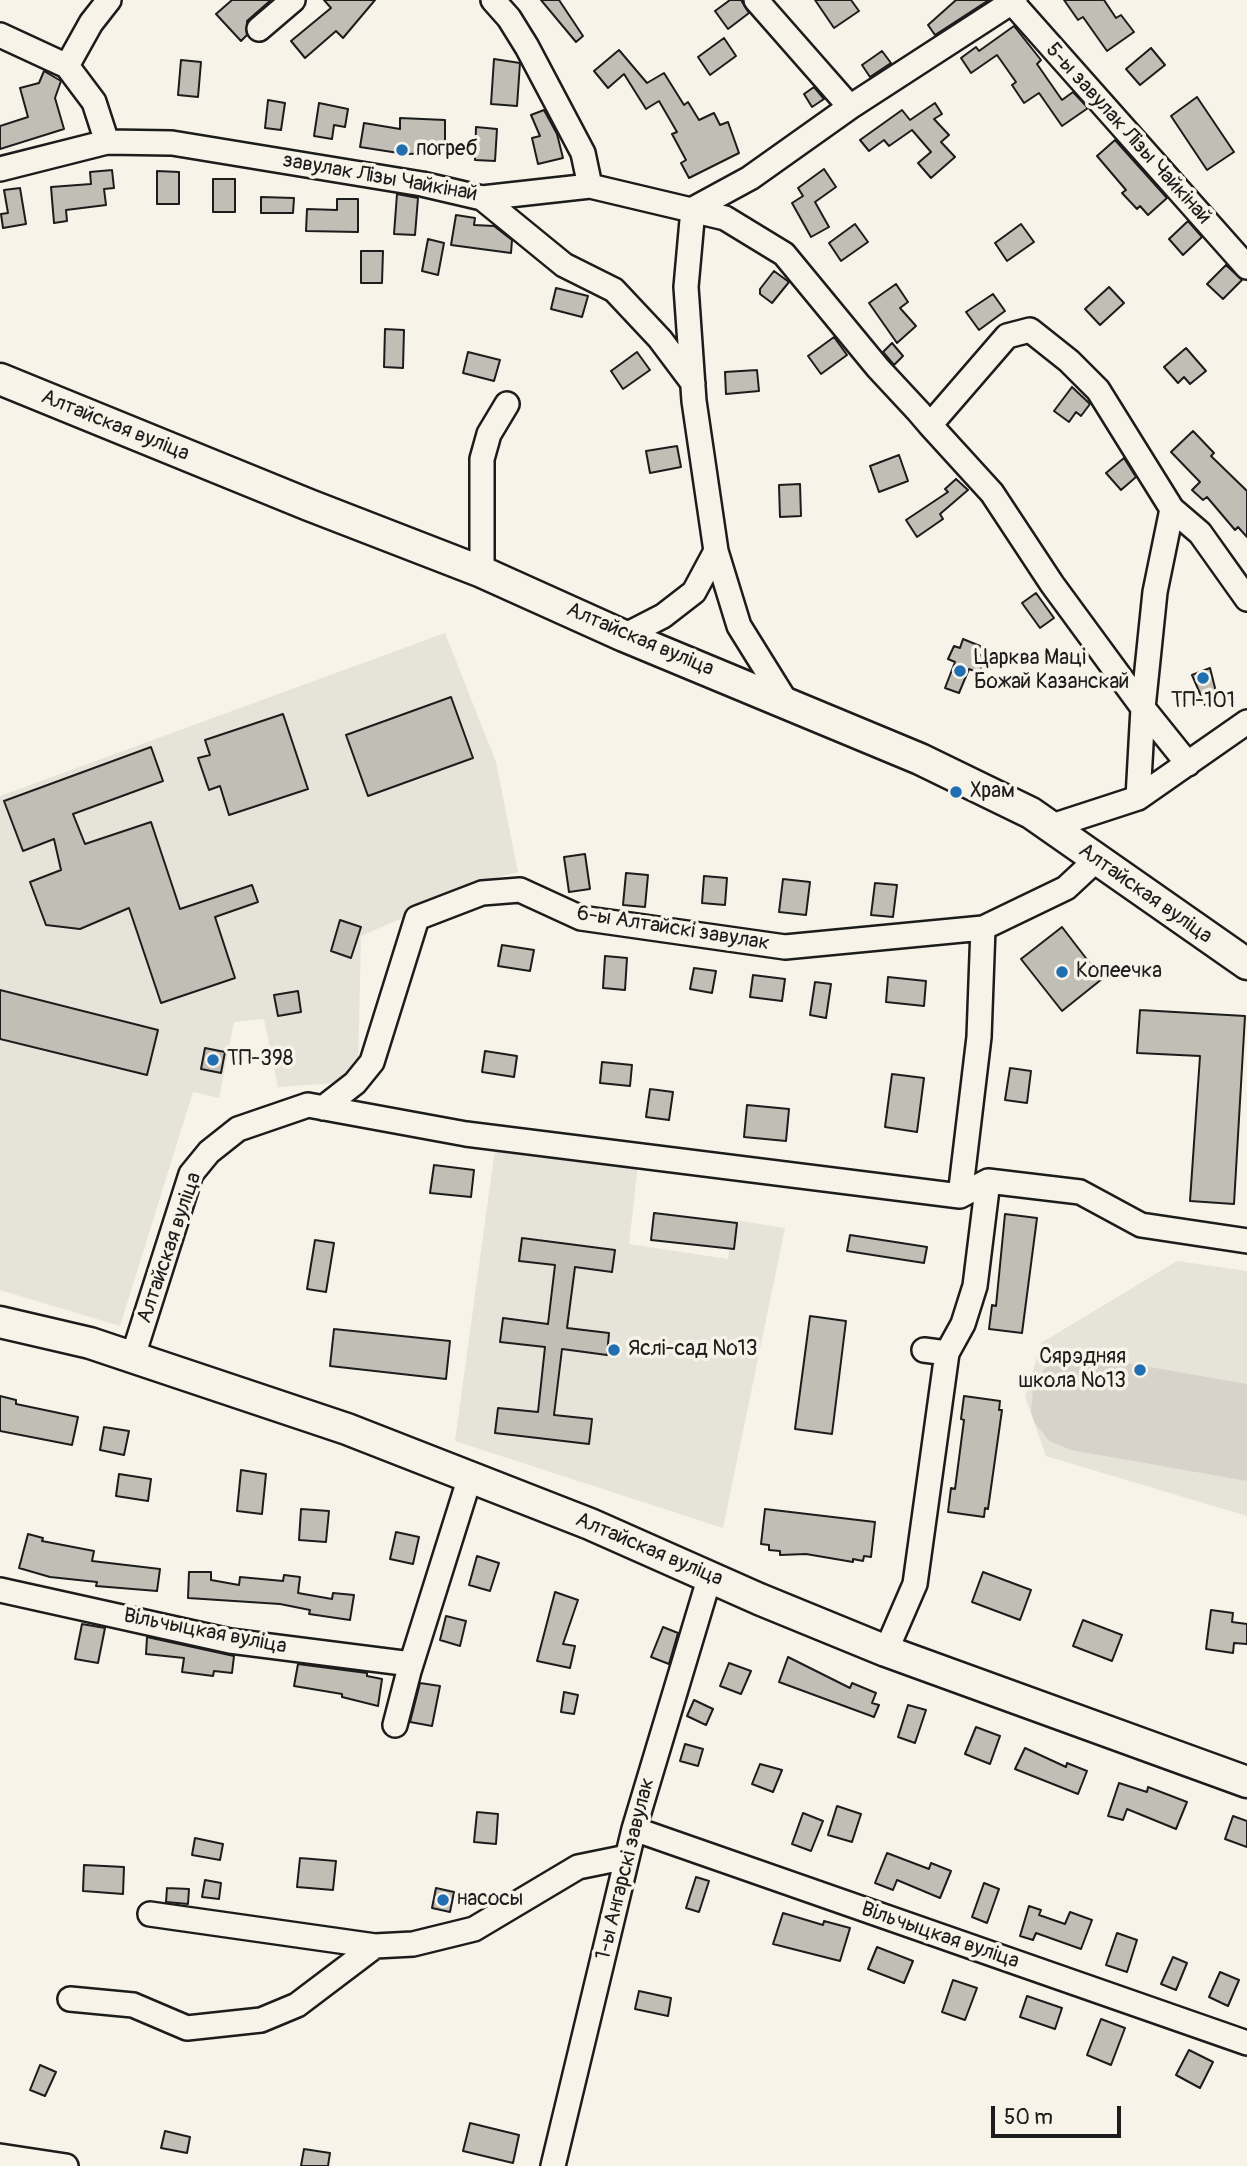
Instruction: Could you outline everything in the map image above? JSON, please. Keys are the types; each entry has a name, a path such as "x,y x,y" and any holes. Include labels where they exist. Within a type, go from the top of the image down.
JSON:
{"main road":[{"name":"Алтайская вуліца","path":"0,379 309,505 482,572 624,636 785,700 920,759 1031,813 1247,964"},
{"name":"Алтайская вуліца","path":"0,1322 90,1343 347,1429 590,1524 887,1651 1247,1782"}],"street":[{"path":"67,66 91,23 109,0"},
{"path":"259,29 293,0"},
{"path":"492,0 509,18 527,47 583,152 590,186"},
{"path":"756,0 850,107"},
{"path":"785,700 739,626 716,551 693,383 687,287 693,209 750,178 850,107 1013,1"},
{"name":"5-ы завулак Лізы Чайкінай","path":"1013,1 1247,268"},
{"path":"0,35 67,66 94,102 107,142"},
{"name":"завулак Лізы Чайкінай","path":"0,169 107,142 172,143 234,151 422,184 482,198 590,186 725,218 784,254 878,368 992,493 1052,584 1143,708 1188,764"},
{"path":"482,198 564,265 614,290 660,339 693,383"},
{"path":"930,425 1007,336 1030,330 1069,360 1098,390 1172,509 1200,533 1247,596"},
{"path":"482,572 482,460 489,434 507,404"},
{"path":"1138,798 1143,708 1157,580 1172,509"},
{"path":"624,636 663,616 694,592 716,551"},
{"path":"1049,827 1138,798 1247,722"},
{"name":"6-ы Алтайскі завулак","path":"323,1108 355,1083 372,1062 417,918 482,893 520,890 581,918 785,947 983,928 1066,888 1096,861"},
{"path":"960,1196 979,1037 983,928"},
{"name":"Алтайская вуліца","path":"132,1359 191,1174 209,1152 238,1129 308,1105 466,1134 960,1196"},
{"path":"960,1196 988,1181 1080,1192 1141,1225 1247,1241"},
{"path":"887,1651 915,1584 935,1351 963,1324 975,1286 988,1181"},
{"path":"395,1725 411,1664 470,1477"},
{"name":"1-ы Ангарскі завулак","path":"554,2166 634,1829 710,1576"},
{"name":"Вільчыцкая вуліца","path":"0,1590 230,1641 411,1664"},
{"name":"Вільчыцкая вуліца","path":"634,1829 1247,2043"},
{"path":"149,1914 375,1946 413,1944 474,1928 578,1867 627,1857"},
{"path":"70,1999 133,2005 187,2028 261,2020 297,2004 375,1946"},
{"path":"0,2155 66,2166"}],"shaded area":[{"path":"445,633 496,762 518,872 495,878 361,936 358,1069 351,1082 278,1087 264,1019 234,1022 219,1098 193,1092 120,1326 0,1290 0,796"},
{"name":"Яслі-сад №13","path":"495,1149 638,1164 629,1244 728,1259 735,1220 785,1228 723,1528 455,1441"},
{"name":"Сярэдняя школа №13","path":"1177,1261 1247,1271 1247,1516 1046,1456 1025,1397 1041,1343"},
{"path":"1075,1354 1247,1384 1247,1481 1071,1450 1049,1441 1035,1423 1031,1412 1033,1389 1044,1369"}],"building":[{"path":"232,0 271,0 247,21 247,35 241,41 216,14"},
{"path":"324,0 375,0 343,38 336,31 305,58 291,41 331,8"},
{"path":"541,0 559,0 583,36 576,42"},
{"path":"730,0 741,0 749,13 728,29 715,11"},
{"path":"815,0 851,0 859,11 834,28"},
{"path":"956,0 989,0 935,35 928,25"},
{"path":"1064,0 1104,0 1116,18 1121,15 1134,32 1107,51 1083,17 1078,20"},
{"path":"1014,26 1041,60 1037,64 1062,100 1073,92 1088,108 1062,126 1039,93 1024,103 1012,85 1016,82 997,55 971,73 961,58 976,47 979,51"},
{"path":"724,38 736,56 710,75 698,57"},
{"path":"1151,48 1165,65 1140,85 1126,69"},
{"path":"619,50 647,83 664,73 684,105 688,102 699,120 714,113 720,125 728,122 739,153 689,178 681,163 686,160 672,134 677,132 659,101 646,109 624,74 608,88 594,71"},
{"path":"882,51 891,63 870,77 862,65"},
{"path":"494,59 520,63 517,106 491,104"},
{"path":"181,60 201,62 198,97 178,95"},
{"path":"44,71 61,81 55,98 64,129 0,149 0,126 28,117 20,88 39,83"},
{"path":"814,87 824,99 812,107 804,94"},
{"path":"1197,97 1234,152 1207,170 1171,116"},
{"path":"268,100 285,103 281,130 265,128"},
{"path":"319,103 348,109 345,127 334,125 332,139 314,136"},
{"path":"935,103 942,114 934,119 949,135 941,142 955,157 931,178 918,163 931,152 912,130 889,146 884,140 869,151 860,140 902,110 910,120"},
{"path":"544,110 557,134 563,158 538,164 532,138 540,136 531,115"},
{"path":"400,118 445,120 445,153 405,154 360,147 364,123 400,129"},
{"path":"476,127 497,129 495,161 475,160"},
{"path":"1115,140 1167,198 1148,215 1140,206 1137,209 1122,193 1126,190 1097,156"},
{"path":"824,169 836,187 815,202 829,227 811,237 792,203 803,196 798,188"},
{"path":"112,170 114,188 104,189 106,205 66,210 67,221 54,223 51,187 91,184 90,172"},
{"path":"157,171 179,172 179,204 157,204"},
{"path":"213,179 235,179 235,212 213,212"},
{"path":"20,188 26,224 3,228 1,214 8,213 4,190"},
{"path":"397,194 418,198 415,235 394,234"},
{"path":"261,197 294,198 293,213 261,213"},
{"path":"337,199 358,199 358,232 306,231 307,209 337,210"},
{"path":"456,215 475,218 474,225 494,226 512,240 511,253 451,245"},
{"path":"1188,221 1202,237 1183,255 1169,239"},
{"path":"855,224 868,242 841,261 829,243"},
{"path":"1021,224 1034,242 1007,261 995,243"},
{"path":"428,239 444,243 438,275 422,271"},
{"path":"361,251 383,251 382,283 361,283"},
{"path":"1226,265 1242,280 1223,299 1207,284"},
{"path":"774,271 789,282 772,303 760,294 760,289"},
{"path":"896,284 908,302 900,308 916,326 897,343 869,303"},
{"path":"1109,287 1124,303 1100,325 1085,309"},
{"path":"556,288 588,296 582,317 551,309"},
{"path":"993,294 1005,311 979,330 966,312"},
{"path":"385,329 404,330 403,368 384,367"},
{"path":"834,337 847,355 821,374 808,356"},
{"path":"892,343 903,356 894,365 883,352"},
{"path":"1186,348 1206,371 1190,384 1184,377 1178,383 1164,367"},
{"path":"468,352 500,360 494,381 463,373"},
{"path":"637,352 650,370 623,389 611,371"},
{"path":"757,370 759,391 726,394 725,372"},
{"path":"1072,387 1090,404 1081,416 1076,412 1069,422 1054,411"},
{"path":"1193,431 1214,453 1211,456 1247,491 1247,537 1238,527 1235,530 1207,497 1203,500 1192,490 1200,482 1171,452"},
{"path":"677,446 681,467 650,473 646,451"},
{"path":"899,455 908,481 879,492 870,466"},
{"path":"1124,458 1136,477 1121,490 1106,473"},
{"path":"956,479 968,490 940,514 943,519 917,537 906,520 948,492 945,489"},
{"path":"800,484 801,516 780,517 779,485"},
{"path":"1036,593 1054,618 1040,628 1022,603"},
{"name":"Царква Маці Божай Казанскай","path":"963,639 980,646 977,654 985,657 979,673 969,669 959,693 945,688 955,662 948,659 954,646 960,648"},
{"path":"1210,668 1218,700 1205,705 1192,675"},
{"path":"451,697 473,758 368,796 346,735"},
{"path":"283,714 308,789 229,815 220,786 209,790 198,758 210,755 205,740"},
{"path":"151,747 163,781 73,814 85,844 151,822 180,909 252,885 258,902 215,917 235,978 161,1003 129,908 80,929 46,925 30,882 61,870 54,839 23,851 4,801"},
{"path":"585,854 590,889 569,892 564,857"},
{"path":"626,873 648,875 645,907 623,905"},
{"path":"704,876 727,878 725,905 702,903"},
{"path":"783,879 810,882 806,915 779,912"},
{"path":"875,883 897,885 893,917 871,915"},
{"path":"340,920 361,927 351,958 331,951"},
{"path":"1062,927 1102,979 1062,1011 1021,959"},
{"path":"502,945 534,950 530,971 498,966"},
{"path":"605,956 627,958 625,990 603,988"},
{"path":"694,968 716,971 712,993 690,989"},
{"path":"753,975 785,979 782,1001 750,997"},
{"path":"888,977 926,981 924,1006 886,1002"},
{"path":"815,982 831,984 826,1018 810,1015"},
{"path":"0,990 158,1030 147,1075 0,1039"},
{"path":"298,991 301,1012 278,1016 274,995"},
{"path":"1140,1010 1245,1016 1234,1204 1190,1201 1200,1056 1137,1053"},
{"name":"ТП-398","path":"205,1048 225,1052 221,1073 201,1069"},
{"path":"485,1051 517,1056 514,1077 482,1072"},
{"path":"602,1062 632,1065 630,1086 600,1083"},
{"path":"1010,1068 1031,1071 1027,1103 1005,1100"},
{"path":"892,1074 924,1078 917,1132 885,1127"},
{"path":"650,1089 673,1092 669,1120 646,1117"},
{"path":"747,1105 789,1109 786,1141 744,1137"},
{"path":"434,1165 474,1170 471,1197 430,1193"},
{"path":"654,1213 737,1223 734,1249 651,1240"},
{"path":"1005,1214 1037,1218 1022,1333 989,1329 992,1305 996,1306"},
{"path":"850,1235 927,1247 924,1263 847,1251"},
{"path":"522,1238 615,1250 612,1272 575,1267 567,1328 609,1333 607,1355 562,1349 554,1415 592,1419 589,1444 495,1433 498,1408 538,1412 545,1347 500,1342 503,1318 548,1324 555,1265 519,1261"},
{"path":"315,1240 334,1243 326,1292 307,1289"},
{"path":"810,1316 846,1321 832,1434 795,1429"},
{"path":"334,1329 450,1341 446,1379 330,1366"},
{"path":"0,1396 16,1400 16,1404 78,1417 72,1445 0,1431"},
{"path":"964,1396 1000,1401 999,1410 1002,1410 988,1509 985,1508 984,1517 948,1512 951,1488 955,1489 964,1420 961,1419"},
{"path":"104,1427 129,1431 124,1455 100,1450"},
{"path":"241,1470 266,1474 262,1514 237,1511"},
{"path":"119,1474 151,1479 148,1501 116,1496"},
{"path":"301,1509 329,1511 326,1542 299,1540"},
{"path":"765,1509 875,1522 871,1557 864,1556 863,1561 853,1559 853,1562 806,1554 780,1555 780,1551 769,1550 769,1545 761,1544"},
{"path":"396,1532 419,1537 413,1564 390,1559"},
{"path":"28,1534 43,1538 42,1541 94,1551 92,1561 160,1569 157,1591 96,1586 97,1582 50,1577 19,1568"},
{"path":"477,1556 499,1563 490,1591 469,1585"},
{"path":"189,1572 211,1572 211,1580 239,1585 240,1577 283,1581 284,1575 300,1577 298,1593 332,1599 333,1593 354,1595 350,1620 309,1614 310,1610 280,1604 188,1598"},
{"path":"983,1572 1031,1590 1020,1620 972,1602"},
{"path":"555,1592 578,1600 563,1644 575,1646 570,1668 537,1661"},
{"path":"1211,1610 1233,1613 1232,1622 1247,1624 1247,1644 1234,1643 1233,1653 1206,1649"},
{"path":"446,1616 466,1621 460,1646 440,1640"},
{"path":"1083,1620 1122,1635 1112,1661 1073,1646"},
{"path":"82,1624 105,1628 98,1663 75,1659"},
{"path":"663,1627 678,1633 669,1664 651,1657"},
{"path":"147,1637 234,1656 232,1673 214,1671 213,1676 182,1672 184,1658 146,1654"},
{"path":"788,1657 850,1688 852,1683 876,1693 872,1703 879,1705 874,1717 779,1682"},
{"path":"729,1663 751,1671 741,1694 720,1686"},
{"path":"298,1664 367,1673 367,1676 382,1679 378,1706 342,1697 342,1694 294,1686"},
{"path":"420,1683 440,1686 432,1726 410,1722"},
{"path":"564,1692 578,1695 574,1714 561,1712"},
{"path":"694,1700 713,1709 706,1725 687,1716"},
{"path":"908,1705 926,1710 915,1743 898,1737"},
{"path":"976,1727 1000,1736 990,1764 965,1754"},
{"path":"685,1744 703,1749 698,1766 680,1761"},
{"path":"1025,1748 1066,1767 1067,1763 1087,1771 1078,1794 1015,1769"},
{"path":"760,1764 782,1770 773,1792 752,1784"},
{"path":"1119,1783 1147,1792 1148,1787 1187,1802 1176,1829 1127,1809 1123,1820 1108,1816"},
{"path":"837,1806 861,1814 852,1842 828,1835"},
{"path":"477,1812 498,1814 496,1844 474,1842"},
{"path":"803,1813 823,1821 811,1851 792,1844"},
{"path":"1233,1816 1247,1821 1247,1847 1225,1839"},
{"path":"195,1838 223,1844 220,1860 192,1855"},
{"path":"887,1853 929,1869 931,1863 951,1871 940,1898 897,1880 893,1890 875,1883"},
{"path":"300,1858 336,1861 333,1890 297,1887"},
{"path":"84,1865 124,1867 123,1894 83,1891"},
{"path":"696,1877 709,1881 699,1912 686,1908"},
{"path":"205,1880 221,1883 219,1899 202,1897"},
{"path":"984,1883 999,1889 987,1923 972,1917"},
{"path":"167,1888 189,1889 188,1904 166,1902"},
{"name":"насосы","path":"436,1888 454,1892 450,1912 432,1908"},
{"path":"1029,1906 1041,1910 1039,1915 1065,1924 1070,1912 1092,1920 1081,1949 1036,1933 1033,1940 1020,1936"},
{"path":"783,1913 823,1925 824,1921 850,1928 840,1961 773,1944"},
{"path":"1117,1933 1137,1940 1127,1972 1106,1965"},
{"path":"877,1947 913,1961 904,1983 868,1969"},
{"path":"1173,1957 1187,1963 1176,1990 1161,1984"},
{"path":"1220,1972 1239,1980 1228,2006 1209,1997"},
{"path":"953,1980 977,1988 965,2020 942,2012"},
{"path":"639,1991 671,1998 668,2016 635,2009"},
{"path":"1027,1996 1062,2008 1055,2029 1020,2017"},
{"path":"1101,2019 1125,2028 1111,2065 1087,2055"},
{"path":"1189,2050 1213,2062 1200,2088 1176,2075"},
{"path":"40,2065 56,2072 45,2096 30,2090"},
{"path":"470,2123 519,2135 513,2163 463,2151"},
{"path":"165,2131 190,2137 187,2153 161,2148"},
{"path":"304,2149 330,2153 328,2166 301,2166"}],"place":[{"name":"погреб","path":"402,150"},
{"name":"Царква Маці Божай Казанскай","path":"960,671"},
{"name":"ТП-101","path":"1203,678"},
{"name":"Храм","path":"956,792"},
{"name":"Копеечка","path":"1062,972"},
{"name":"ТП-398","path":"213,1060"},
{"name":"Яслі-сад №13","path":"614,1350"},
{"name":"Сярэдняя школа №13","path":"1140,1370"},
{"name":"насосы","path":"443,1900"}]}
